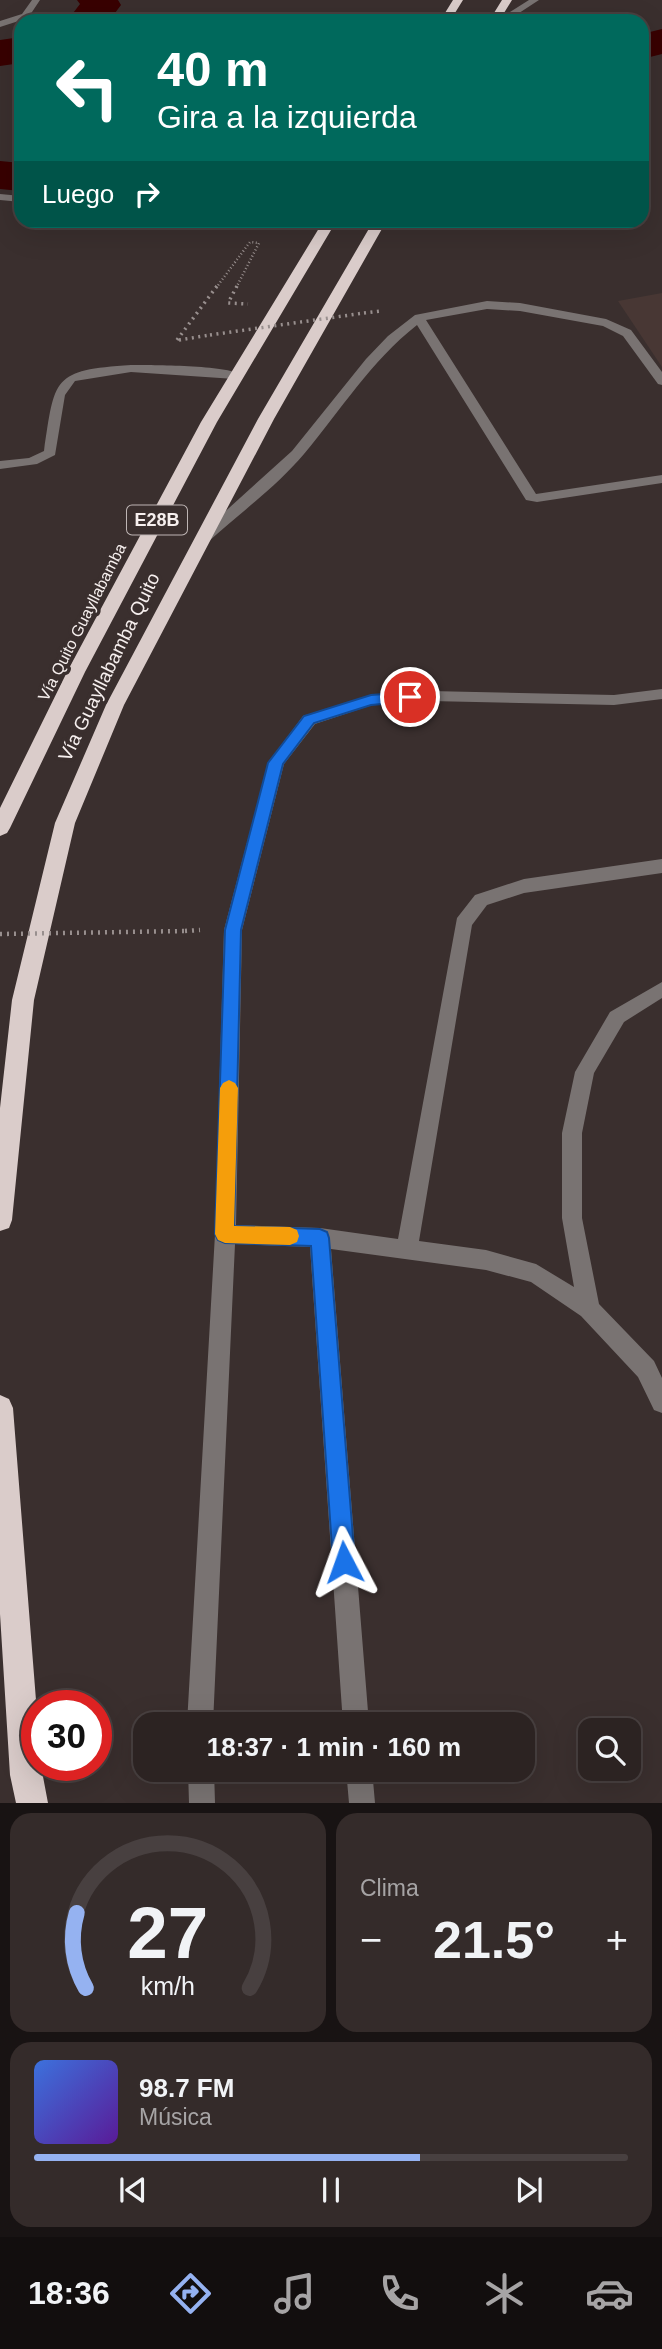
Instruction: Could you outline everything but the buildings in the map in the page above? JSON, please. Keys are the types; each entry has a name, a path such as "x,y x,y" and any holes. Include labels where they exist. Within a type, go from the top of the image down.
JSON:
{"highway":[{"name":"Vía Quito Guayllabamba","path":"0,828 76,672 235,375 282,305 326,228"},
{"name":"Vía Guayllabamba Quito","path":"0,1220 23,1000 65,823 86,768 115,705 266,419 376,228"},
{"path":"0,1408 26,1775 32,1803"}],"street":[{"path":"512,14 535,0"},
{"path":"203,539 297,454 370,362 392,339 419,318 487,305 520,307 607,323 627,333 662,381"},
{"path":"419,318 531,497 662,480"},
{"path":"0,465 27,464 43,459 50,452 59,395 71,378 102,370 183,370 235,375"},
{"path":"200,1712 225,1234 233,930 276,763 309,720 371,700 430,696 614,700 662,694"},
{"path":"407,1249 463,923 481,900 524,886 662,866"},
{"path":"589,1309 572,1218 572,1133 585,1072 617,1017 662,989"},
{"path":"225,1234 320,1238 407,1249 486,1260 536,1274 589,1309 646,1369 662,1402"},
{"path":"320,1238 355,1712"},
{"path":"201,1782 202,1803"},
{"path":"360,1782 362,1803"}],"path":[{"path":"177,340 250,242 259,243 228,303 282,305"},
{"path":"210,335 364,313"},
{"path":"0,934 185,931"}],"shaded area":[{"path":"662,293 662,367 618,301"}],"waterway":[{"path":"93,14 101,5 97,0"},
{"path":"649,45 662,41"},
{"path":"0,53 14,51"},
{"path":"0,175 14,176"}],"slow traffic":[{"path":"229,1088 225,1234 290,1236"}],"route":[{"path":"344,1562 320,1238 225,1234 233,930 276,763 309,720 371,700 410,697"}]}
